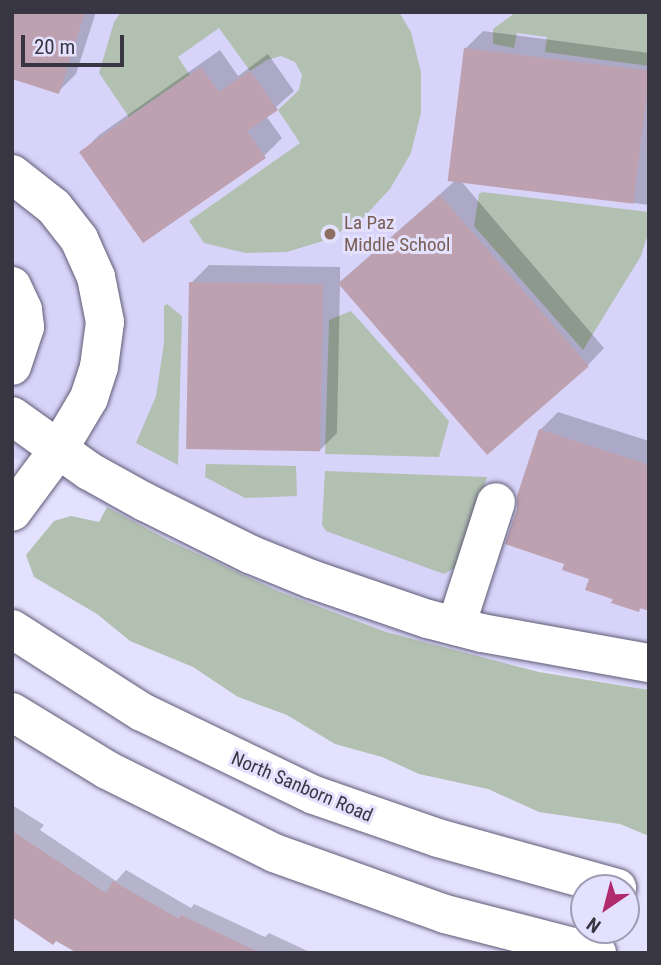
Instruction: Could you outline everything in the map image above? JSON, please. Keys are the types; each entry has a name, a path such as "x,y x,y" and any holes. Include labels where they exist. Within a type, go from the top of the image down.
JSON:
{"main road":[{"path":"12,174 54,207 68,223 88,256 102,298 105,322 96,379 89,398 58,450 12,512"},
{"path":"12,286 23,310 25,327 12,366"},
{"path":"12,416 58,450 145,502 252,555 369,600 456,626 538,645 649,663"},
{"path":"456,626 496,502"},
{"name":"North Sanborn Road","path":"12,629 142,712 198,742 314,794 438,838 570,875"},
{"path":"12,712 118,776 274,853 445,914 597,953"}],"shaded area":[{"name":"La Paz Middle School","path":"12,12 649,12 649,690 493,661 386,632 278,591 168,540 12,456"}],"green space":[{"path":"121,12 399,12 411,32 421,72 421,113 411,153 390,189 362,219 326,240 287,252 245,253 204,243 189,221 300,143 278,110 299,90 302,75 295,62 281,56 267,60 250,71 219,28 178,57 190,75 129,117 99,73 114,22"},
{"path":"516,12 649,12 649,66 545,52 547,37 517,33 514,48 493,44 493,29"},
{"path":"482,192 649,212 649,230 641,256 583,350 474,226 479,194"},
{"path":"167,304 182,316 178,465 136,443 156,396 164,343 164,306"},
{"path":"351,311 449,421 439,457 325,454 329,320"},
{"path":"206,464 296,466 297,496 245,498 205,477"},
{"path":"325,471 487,477 458,566 444,574 326,531 322,525"},
{"path":"107,507 168,540 278,591 386,632 539,672 649,690 649,836 620,824 539,812 488,789 419,774 382,757 335,744 287,715 238,697 193,667 130,641 97,614 34,577 26,555 54,521 71,516 99,522"}],"building":[{"path":"12,12 85,12 59,94 12,79"},
{"path":"464,48 649,71 633,204 448,181"},
{"path":"201,67 219,92 250,71 278,110 247,131 266,158 143,243 79,152"},
{"path":"440,195 589,366 487,455 338,284"},
{"path":"189,282 323,284 320,451 186,449"},
{"path":"539,429 649,465 649,611 640,608 639,612 611,603 613,599 585,590 589,579 562,570 564,564 505,544 517,509 517,496"},
{"path":"12,831 106,893 113,881 179,919 181,915 261,953 77,953 56,941 53,945 12,917"}],"place":[{"name":"La Paz Middle School","path":"330,234"}]}
